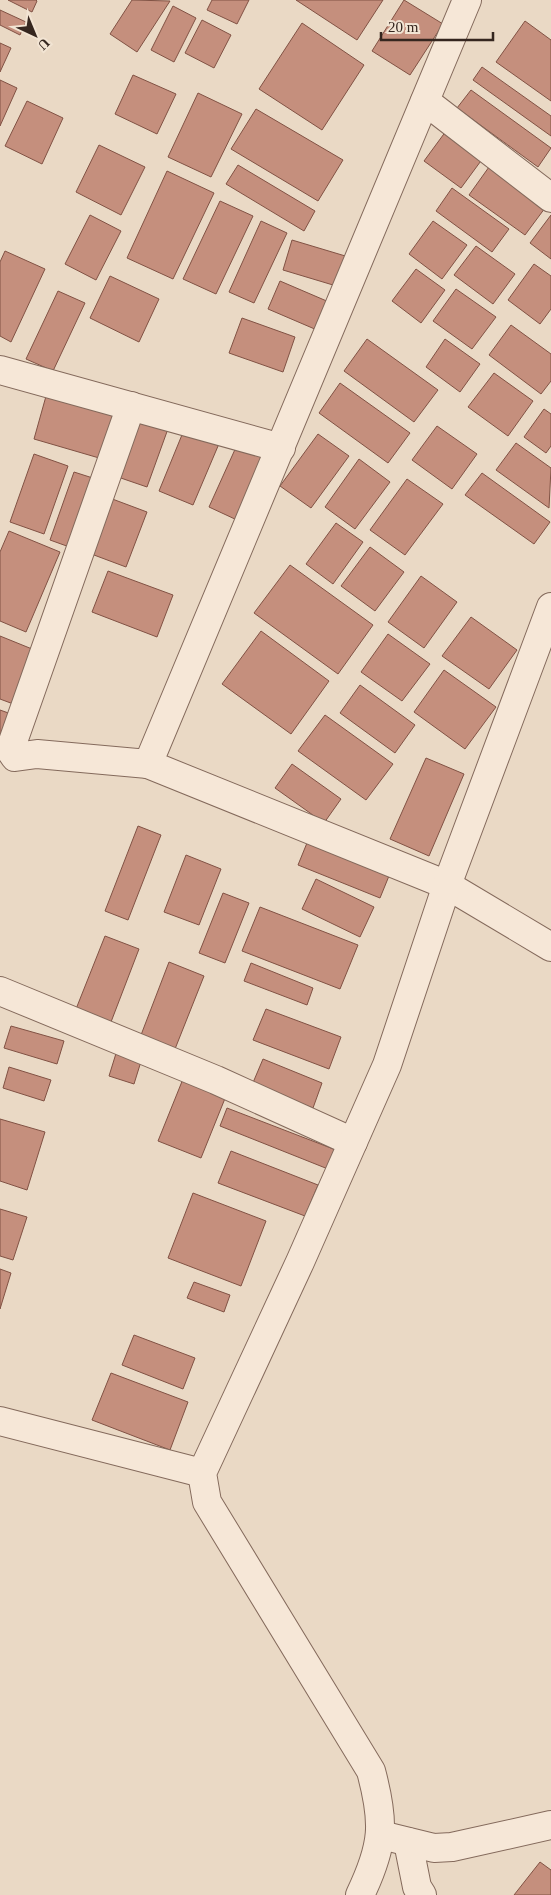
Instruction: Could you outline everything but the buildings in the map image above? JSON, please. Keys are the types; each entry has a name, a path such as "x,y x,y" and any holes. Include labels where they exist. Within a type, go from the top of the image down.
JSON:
{"street":[{"path":"148,764 467,0"},
{"path":"425,101 551,198"},
{"path":"0,370 281,448"},
{"path":"131,406 10,750 14,757 22,758 45,755 148,764 447,885 551,947"},
{"path":"360,1895 371,1873 381,1835 380,1802 371,1770 207,1502 202,1474 387,1065 447,885 551,607"},
{"path":"0,991 216,1080 353,1142"},
{"path":"0,1422 202,1474"},
{"path":"381,1835 434,1848 452,1848 551,1825"},
{"path":"408,1842 417,1887 422,1895"}]}
